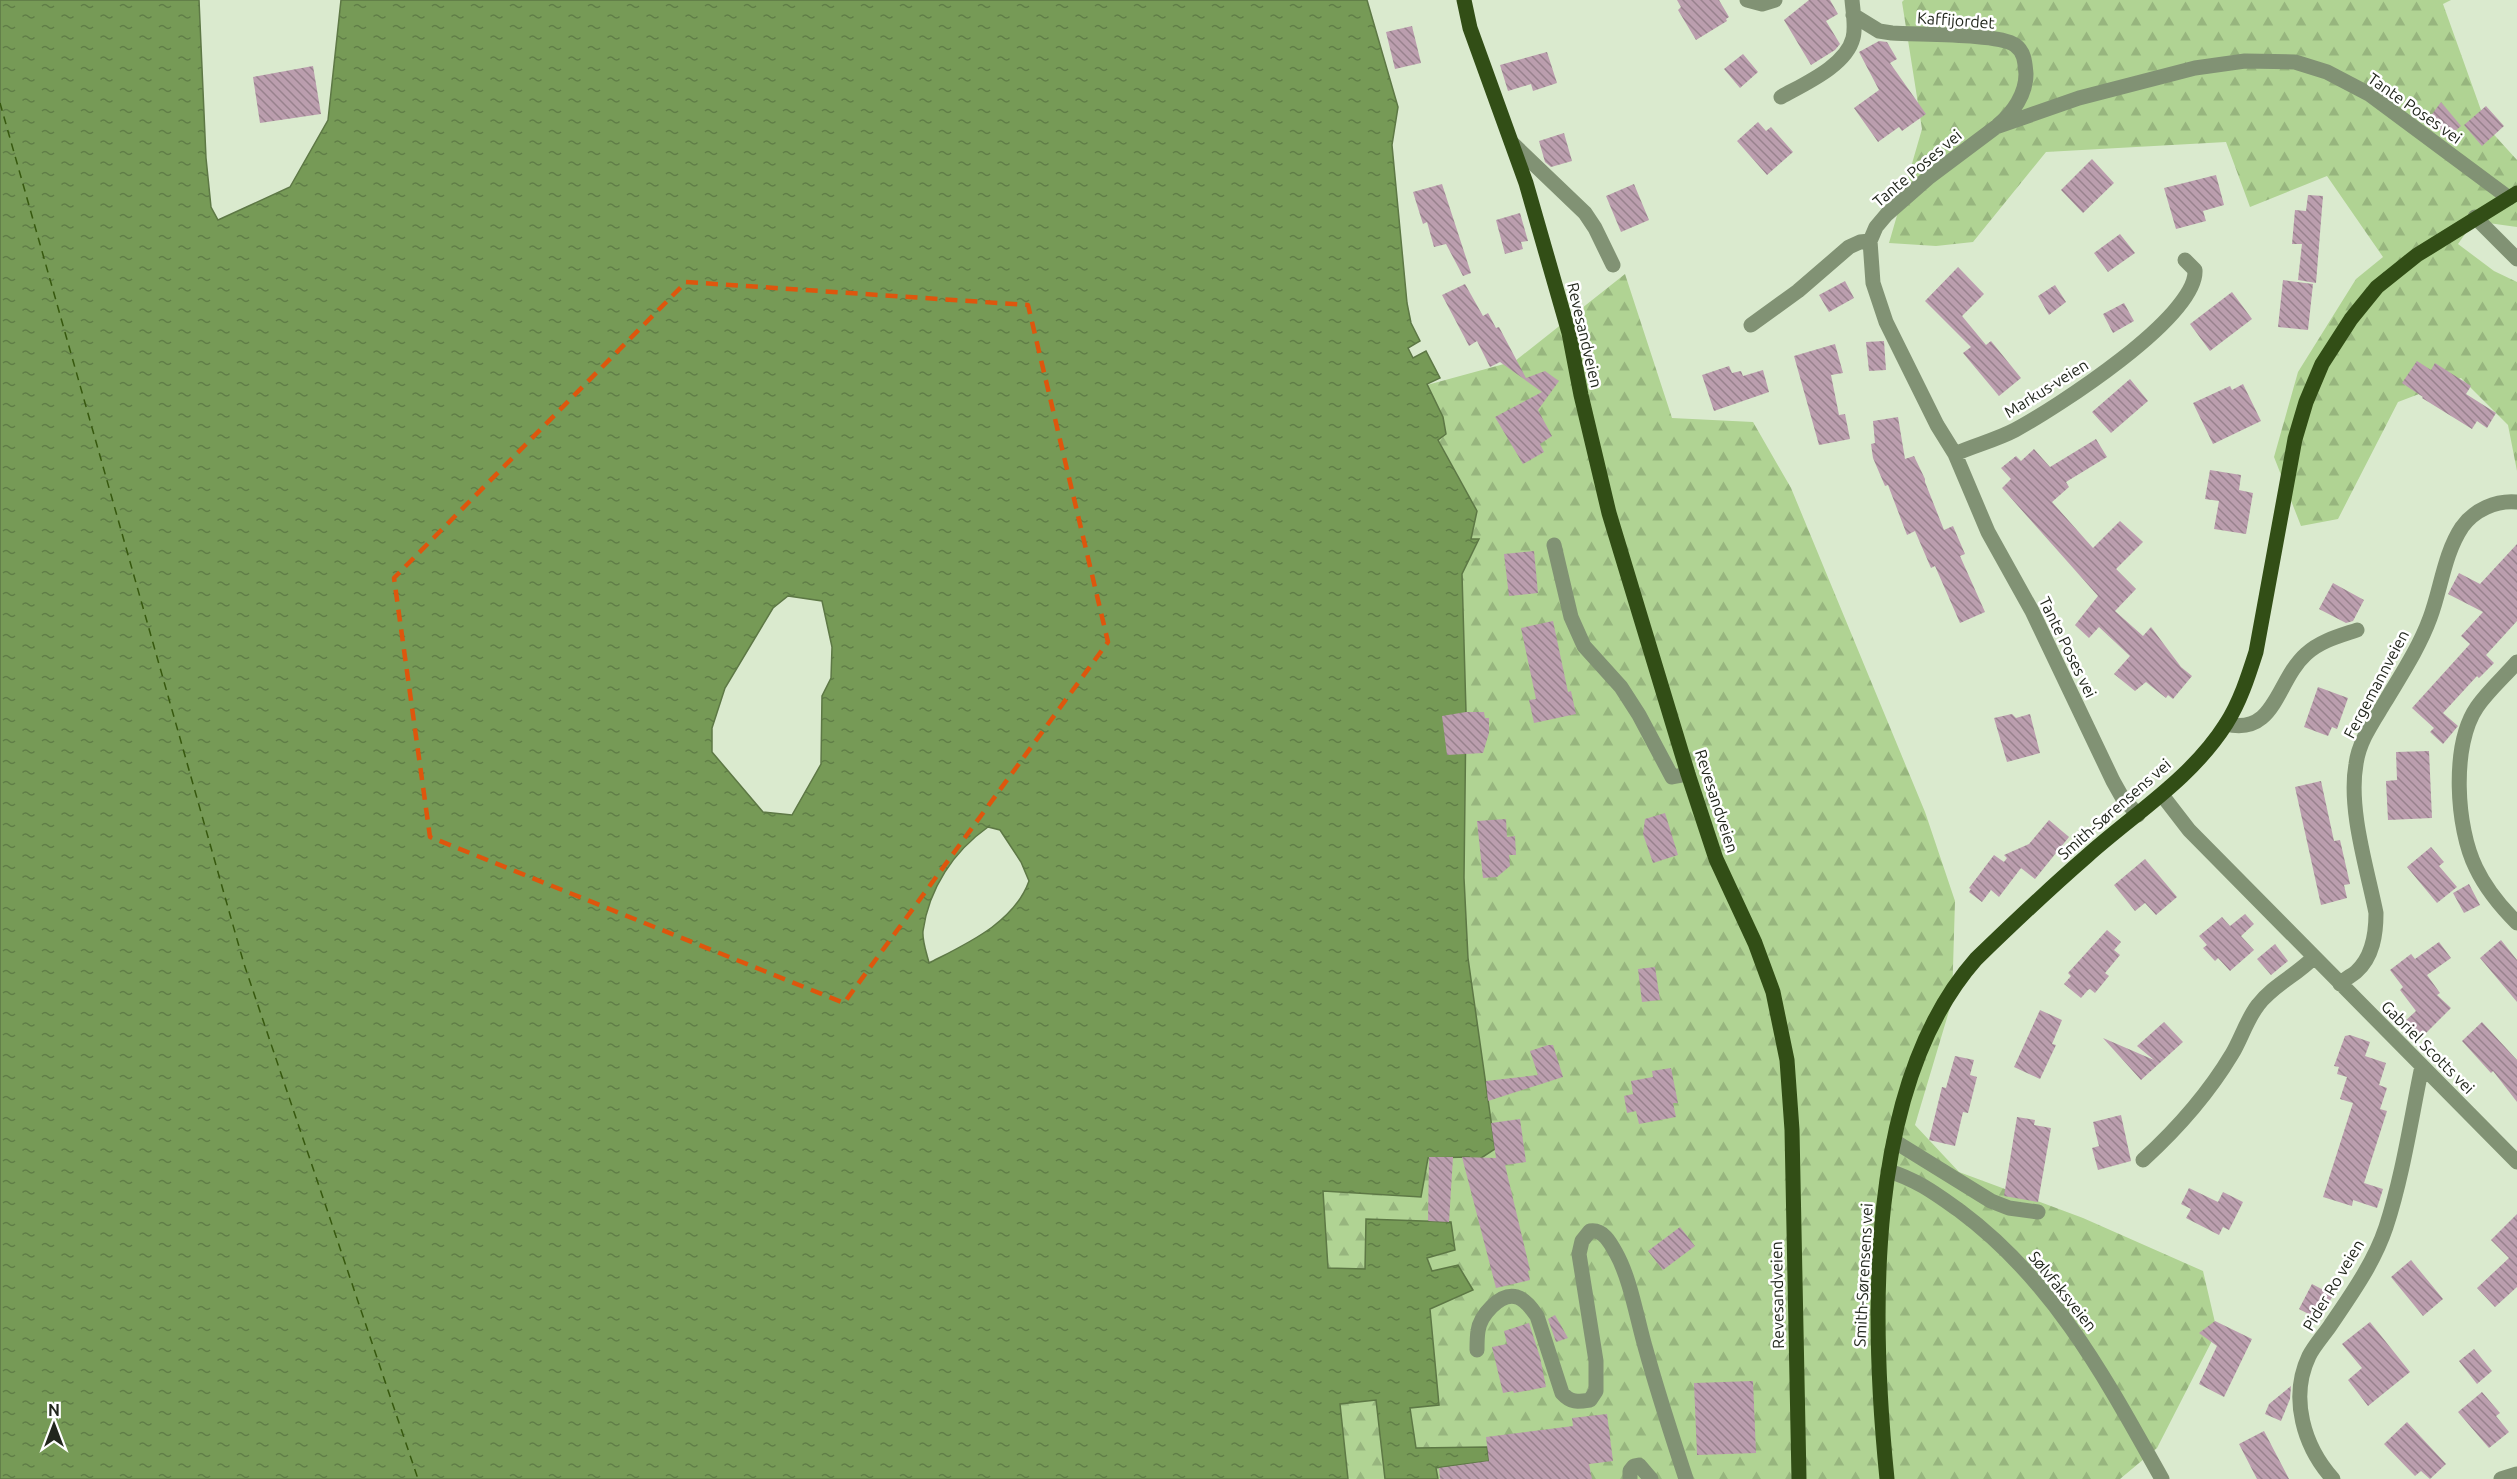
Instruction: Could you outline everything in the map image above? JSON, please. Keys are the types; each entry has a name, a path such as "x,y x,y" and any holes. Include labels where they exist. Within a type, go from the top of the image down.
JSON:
{"main road":[{"name":"Revesandveien","path":"1464,0 1470,28 1513,144 1569,333 1609,513 1688,774 1716,859 1755,944 1773,992 1787,1060 1792,1130 1800,1479"},
{"name":"Smith-Sørensens vei","path":"1887,1479 1877,1354 1881,1221 1894,1141 1912,1076 1936,1018 1963,974 1991,944 2062,878 2162,795 2202,755 2226,724 2247,681 2256,652 2295,439 2306,402 2322,364 2351,319 2377,288 2417,255 2513,195"}],"street":[{"path":"1747,0 1762,4 1775,0"},
{"path":"1781,97 1824,73 1845,55 1853,38 1853,8"},
{"name":"Kaffijordet","path":"1853,8 1879,31 1991,38 2015,45 2025,58 2026,84 2016,107 1996,127"},
{"name":"Tante Poses vei","path":"2138,815 2122,796 2098,752 2032,611 1988,532 1956,454 1937,425 1886,322 1873,283 1870,241 1876,227 1887,214 1928,178 1996,127 2079,98 2195,68 2245,61 2295,62 2327,72 2369,94 2513,195"},
{"name":"Revesandveien","path":"1513,144 1585,213 1613,265"},
{"path":"2475,217 2517,259"},
{"path":"1751,325 1798,291 1849,247 1870,241"},
{"name":"Markus-veien","path":"1956,454 2013,431 2062,402 2135,350 2168,317 2196,278 2195,270 2185,260"},
{"name":"Fergemannveien","path":"2340,984 2356,972 2370,954 2376,931 2376,913 2359,829 2356,799 2356,765 2364,737 2412,657 2430,618 2445,566 2461,529 2474,513 2489,506 2517,502"},
{"path":"1554,545 1571,617 1584,646 1621,687 1639,715 1672,777 1688,774"},
{"path":"2226,724 2236,727 2262,720 2290,671 2306,654 2325,642 2356,630"},
{"path":"2517,662 2476,708 2459,756 2459,789 2467,841 2475,868 2499,905 2517,923"},
{"name":"Gabriel Scotts vei","path":"2162,795 2189,830 2517,1162"},
{"path":"2143,1160 2176,1131 2219,1073 2232,1054 2257,1006 2271,991 2303,969 2314,957"},
{"name":"Pider Ro veien","path":"2333,1479 2319,1464 2305,1435 2300,1404 2302,1377 2309,1356 2366,1270 2386,1228 2400,1174 2422,1066"},
{"path":"1894,1141 1991,1201 2009,1208 2038,1212"},
{"name":"Sølvfaksveien","path":"1888,1171 1924,1185 1979,1226 2063,1313 2103,1372 2162,1479"},
{"path":"1477,1350 1478,1330 1484,1316 1497,1302 1506,1297 1517,1297 1530,1305 1537,1316 1562,1393 1568,1400 1575,1402 1590,1400 1596,1391 1596,1361 1579,1254 1582,1241 1590,1231 1596,1230 1603,1234 1617,1254 1630,1291 1656,1389 1686,1479"},
{"path":"1630,1479 1630,1471 1634,1466 1639,1465 1651,1479"},
{"path":"2501,1479 2517,1474"}],"highlighted area":[{"path":"686,282 1028,305 1108,642 844,1003 430,837 394,578"}],"green space":[{"path":"1904,0 2451,0 2443,4 2487,127 2517,160 2517,227 2474,221 2458,244 2494,271 2517,282 2517,471 2508,425 2461,378 2398,402 2338,519 2301,526 2274,457 2298,372 2356,279 2383,257 2327,176 2250,207 2226,142 2046,152 1973,242 1936,246 1889,243 1922,129 1902,2"},
{"path":"1625,274 1672,418 1753,422 1791,488 1925,812 1955,901 1952,1001 1915,1125 1959,1172 2083,1218 2203,1271 2217,1331 2157,1448 2120,1479 1438,1479 1435,1469 1489,1462 1487,1447 1416,1448 1410,1408 1439,1404 1430,1309 1431,1271 1427,1258 1455,1250 1365,1269 1328,1269 1323,1191 1421,1197 1428,1157 1469,1157 1468,958 1464,878 1466,712 1462,574 1479,540 1471,539 1477,511 1438,439 1443,417 1427,385 1515,361"},
{"path":"1376,1400 1385,1479 1348,1479 1340,1404"}],"water":[{"path":"0,0 199,0 206,158 211,207 218,220 290,187 328,120 341,0 1367,0 1398,107 1392,145 1407,303 1411,323 1420,341 1408,348 1413,358 1426,351 1440,378 1427,384 1443,417 1446,434 1438,440 1477,511 1471,539 1479,539 1462,574 1466,712 1464,878 1468,958 1495,1149 1469,1166 1469,1157 1428,1158 1421,1197 1323,1191 1328,1268 1365,1269 1366,1219 1451,1222 1455,1250 1427,1258 1432,1271 1458,1265 1473,1290 1430,1309 1439,1405 1410,1408 1416,1448 1487,1447 1489,1461 1436,1468 1438,1479 1385,1479 1376,1400 1340,1404 1348,1479 0,1479","holes":["788,596 822,601 832,647 831,678 822,696 821,764 792,815 763,812 712,752 712,728 725,688 773,608","988,827 1000,830 1021,862 1029,881 1022,896 1001,920 973,940 929,963 923,931 926,915 937,886 964,847"]}],"building":[{"path":"1677,0 1719,0 1729,17 1727,21 1696,40 1678,10 1681,7"},
{"path":"1809,0 1830,0 1838,14 1826,21 1840,44 1835,50 1811,65 1784,20"},
{"path":"1412,26 1421,63 1395,69 1386,32"},
{"path":"1879,41 1887,42 1897,59 1890,63 1926,114 1902,131 1899,127 1878,142 1854,108 1879,90 1859,52"},
{"path":"1547,52 1557,83 1533,91 1531,84 1508,91 1500,65"},
{"path":"1743,54 1758,72 1740,88 1724,69"},
{"path":"313,66 321,114 260,123 253,77"},
{"path":"2441,102 2461,126 2447,138 2430,117"},
{"path":"2486,106 2504,126 2482,146 2464,125"},
{"path":"1758,122 1766,131 1771,127 1793,152 1767,175 1737,141"},
{"path":"1564,133 1572,161 1551,167 1545,162 1539,141"},
{"path":"2092,159 2114,183 2083,213 2061,190"},
{"path":"2216,175 2224,205 2203,211 2206,221 2176,229 2164,188"},
{"path":"1442,184 1471,273 1463,276 1446,244 1434,247 1427,222 1423,224 1413,192"},
{"path":"1634,184 1649,220 1621,232 1606,196"},
{"path":"2308,195 2323,196 2316,283 2298,280 2302,244 2292,244 2295,210 2306,211"},
{"path":"1520,213 1528,241 1521,242 1523,249 1505,254 1496,220"},
{"path":"2120,234 2135,253 2108,272 2094,253"},
{"path":"1958,267 1984,294 1962,316 1986,345 1991,341 2021,378 1999,396 1963,353 1971,347 1925,301"},
{"path":"2283,280 2313,284 2308,330 2278,327"},
{"path":"1845,281 1854,298 1829,312 1819,295"},
{"path":"1465,284 1483,316 1488,313 1496,328 1499,327 1526,378 1545,371 1559,381 1538,410 1552,436 1540,444 1544,452 1523,464 1495,417 1542,392 1500,362 1490,367 1477,341 1469,346 1442,295"},
{"path":"2055,285 2066,302 2049,315 2038,296"},
{"path":"2232,292 2252,319 2210,351 2190,324"},
{"path":"2124,303 2134,321 2113,333 2103,314"},
{"path":"1884,341 1886,370 1869,371 1866,342"},
{"path":"1835,344 1843,373 1831,375 1839,415 1845,414 1850,439 1819,445 1794,356"},
{"path":"2417,361 2431,370 2435,363 2471,386 2466,394 2496,413 2487,428 2477,421 2472,429 2402,383"},
{"path":"1729,366 1732,373 1741,371 1743,376 1763,370 1769,392 1714,411 1702,375"},
{"path":"2130,379 2148,401 2111,433 2092,412"},
{"path":"2243,384 2261,421 2213,444 2193,403 2230,386 2232,390"},
{"path":"1898,417 1905,459 1914,456 1944,530 1953,526 1965,554 1960,556 1985,612 1960,623 1935,566 1931,568 1915,531 1907,535 1888,485 1885,486 1873,458 1871,444 1875,443 1873,421"},
{"path":"2096,439 2107,457 2066,482 2069,487 2052,502 2093,548 2120,521 2143,542 2116,569 2136,589 2115,611 2143,636 2151,627 2181,667 2192,676 2173,699 2168,695 2166,698 2146,682 2135,691 2114,674 2130,656 2099,627 2089,638 2075,625 2098,596 2002,488 2011,479 2001,468 2016,456 2021,461 2034,449 2050,467"},
{"path":"2210,470 2241,475 2239,490 2253,493 2246,534 2214,529 2219,501 2205,499"},
{"path":"2517,544 2517,621 2486,655 2494,663 2479,678 2477,676 2443,713 2458,726 2443,744 2430,732 2434,728 2412,708 2470,644 2461,636 2483,612 2448,594 2459,573 2480,584"},
{"path":"1534,551 1538,593 1509,596 1504,554"},
{"path":"2333,583 2364,600 2353,621 2346,623 2319,609"},
{"path":"1553,621 1568,692 1571,691 1576,714 1534,723 1529,700 1536,699 1521,628"},
{"path":"2318,687 2348,698 2337,729 2332,727 2328,736 2304,727"},
{"path":"1484,712 1485,718 1489,718 1489,733 1483,753 1447,755 1442,716"},
{"path":"2012,714 2016,718 2030,714 2040,753 2007,762 1994,718"},
{"path":"2429,751 2432,818 2388,820 2386,781 2397,780 2396,752"},
{"path":"2321,781 2334,841 2340,840 2350,884 2344,885 2347,898 2321,905 2295,787"},
{"path":"1665,813 1678,855 1653,863 1643,834 1645,819"},
{"path":"1506,819 1507,837 1515,836 1516,855 1509,855 1510,866 1497,877 1483,878 1477,821"},
{"path":"2049,820 2069,837 2035,879 2021,868 1999,897 1991,890 1982,902 1969,892 1971,889 1969,888 1994,855 2004,862 2007,858 2004,855 2029,844"},
{"path":"2431,847 2444,862 2439,866 2457,887 2437,903 2407,867"},
{"path":"2145,859 2177,897 2156,915 2145,903 2135,911 2114,885"},
{"path":"2469,884 2480,905 2464,913 2453,893"},
{"path":"2245,914 2254,924 2241,936 2254,950 2230,971 2218,958 2215,961 2203,948 2207,945 2199,936 2222,917 2230,926"},
{"path":"2107,930 2121,942 2114,950 2120,955 2105,973 2109,976 2095,993 2090,989 2081,998 2064,984 2071,976 2068,973"},
{"path":"2501,940 2517,960 2517,1002 2480,958"},
{"path":"2439,942 2451,958 2427,975 2440,993 2437,995 2451,1008 2421,1038 2404,1022 2416,1011 2400,990 2403,987 2390,970 2411,954 2415,959"},
{"path":"2275,944 2288,961 2271,975 2257,959"},
{"path":"1655,967 1660,1000 1642,1002 1638,969"},
{"path":"2040,1010 2062,1020 2052,1044 2056,1045 2040,1079 2014,1067"},
{"path":"2164,1022 2183,1042 2141,1080 2103,1038 2154,1060 2137,1046"},
{"path":"2482,1022 2517,1060 2517,1102 2493,1071 2491,1073 2462,1041"},
{"path":"2350,1035 2370,1042 2365,1056 2386,1063 2379,1085 2387,1088 2380,1109 2387,1111 2364,1183 2383,1189 2377,1208 2353,1200 2352,1206 2323,1197 2353,1103 2340,1099 2347,1077 2337,1074 2339,1067 2334,1066 2345,1036"},
{"path":"1553,1045 1563,1077 1488,1101 1486,1081 1538,1075 1530,1051"},
{"path":"1955,1056 1974,1060 1970,1075 1977,1077 1968,1113 1963,1112 1955,1146 1929,1140 1942,1087 1946,1088"},
{"path":"1671,1068 1678,1103 1673,1103 1676,1117 1639,1124 1636,1111 1627,1113 1624,1096 1633,1094 1631,1081 1653,1077 1652,1071"},
{"path":"2121,1115 2131,1161 2098,1170 2092,1148 2099,1146 2093,1122"},
{"path":"2017,1117 2035,1120 2034,1125 2051,1128 2038,1202 2004,1196"},
{"path":"1520,1119 1526,1162 1505,1165 1530,1270 1528,1271 1530,1280 1496,1288 1462,1157 1496,1158 1491,1123"},
{"path":"1429,1157 1453,1157 1449,1222 1428,1221"},
{"path":"2189,1188 2218,1202 2223,1192 2243,1202 2229,1230 2223,1227 2219,1235 2186,1218 2191,1209 2181,1204"},
{"path":"2517,1214 2517,1287 2495,1307 2477,1288 2509,1258 2491,1240"},
{"path":"1680,1227 1695,1246 1663,1270 1648,1251"},
{"path":"2411,1260 2443,1299 2423,1316 2391,1277"},
{"path":"2312,1284 2333,1295 2320,1320 2299,1309"},
{"path":"1555,1315 1568,1338 1556,1342 1548,1319"},
{"path":"2215,1321 2252,1339 2224,1397 2199,1384 2217,1346 2199,1333"},
{"path":"2370,1322 2410,1372 2368,1406 2348,1380 2362,1368 2342,1344"},
{"path":"1529,1323 1540,1357 1546,1387 1503,1393 1492,1347 1507,1344 1504,1331"},
{"path":"2474,1349 2492,1371 2477,1384 2459,1361"},
{"path":"1753,1381 1756,1453 1697,1455 1694,1383"},
{"path":"2291,1386 2290,1399 2281,1421 2265,1414 2269,1404"},
{"path":"2482,1392 2500,1413 2496,1416 2509,1432 2489,1448 2458,1412"},
{"path":"1607,1414 1613,1461 1589,1464 1592,1479 1440,1479 1439,1468 1489,1461 1486,1437 1573,1426 1572,1418"},
{"path":"2407,1422 2446,1464 2430,1479 2421,1471 2415,1476 2384,1444"},
{"path":"2264,1431 2289,1479 2257,1479 2239,1444"}],"ferry route":[{"path":"0,103 244,964 418,1479"}]}
